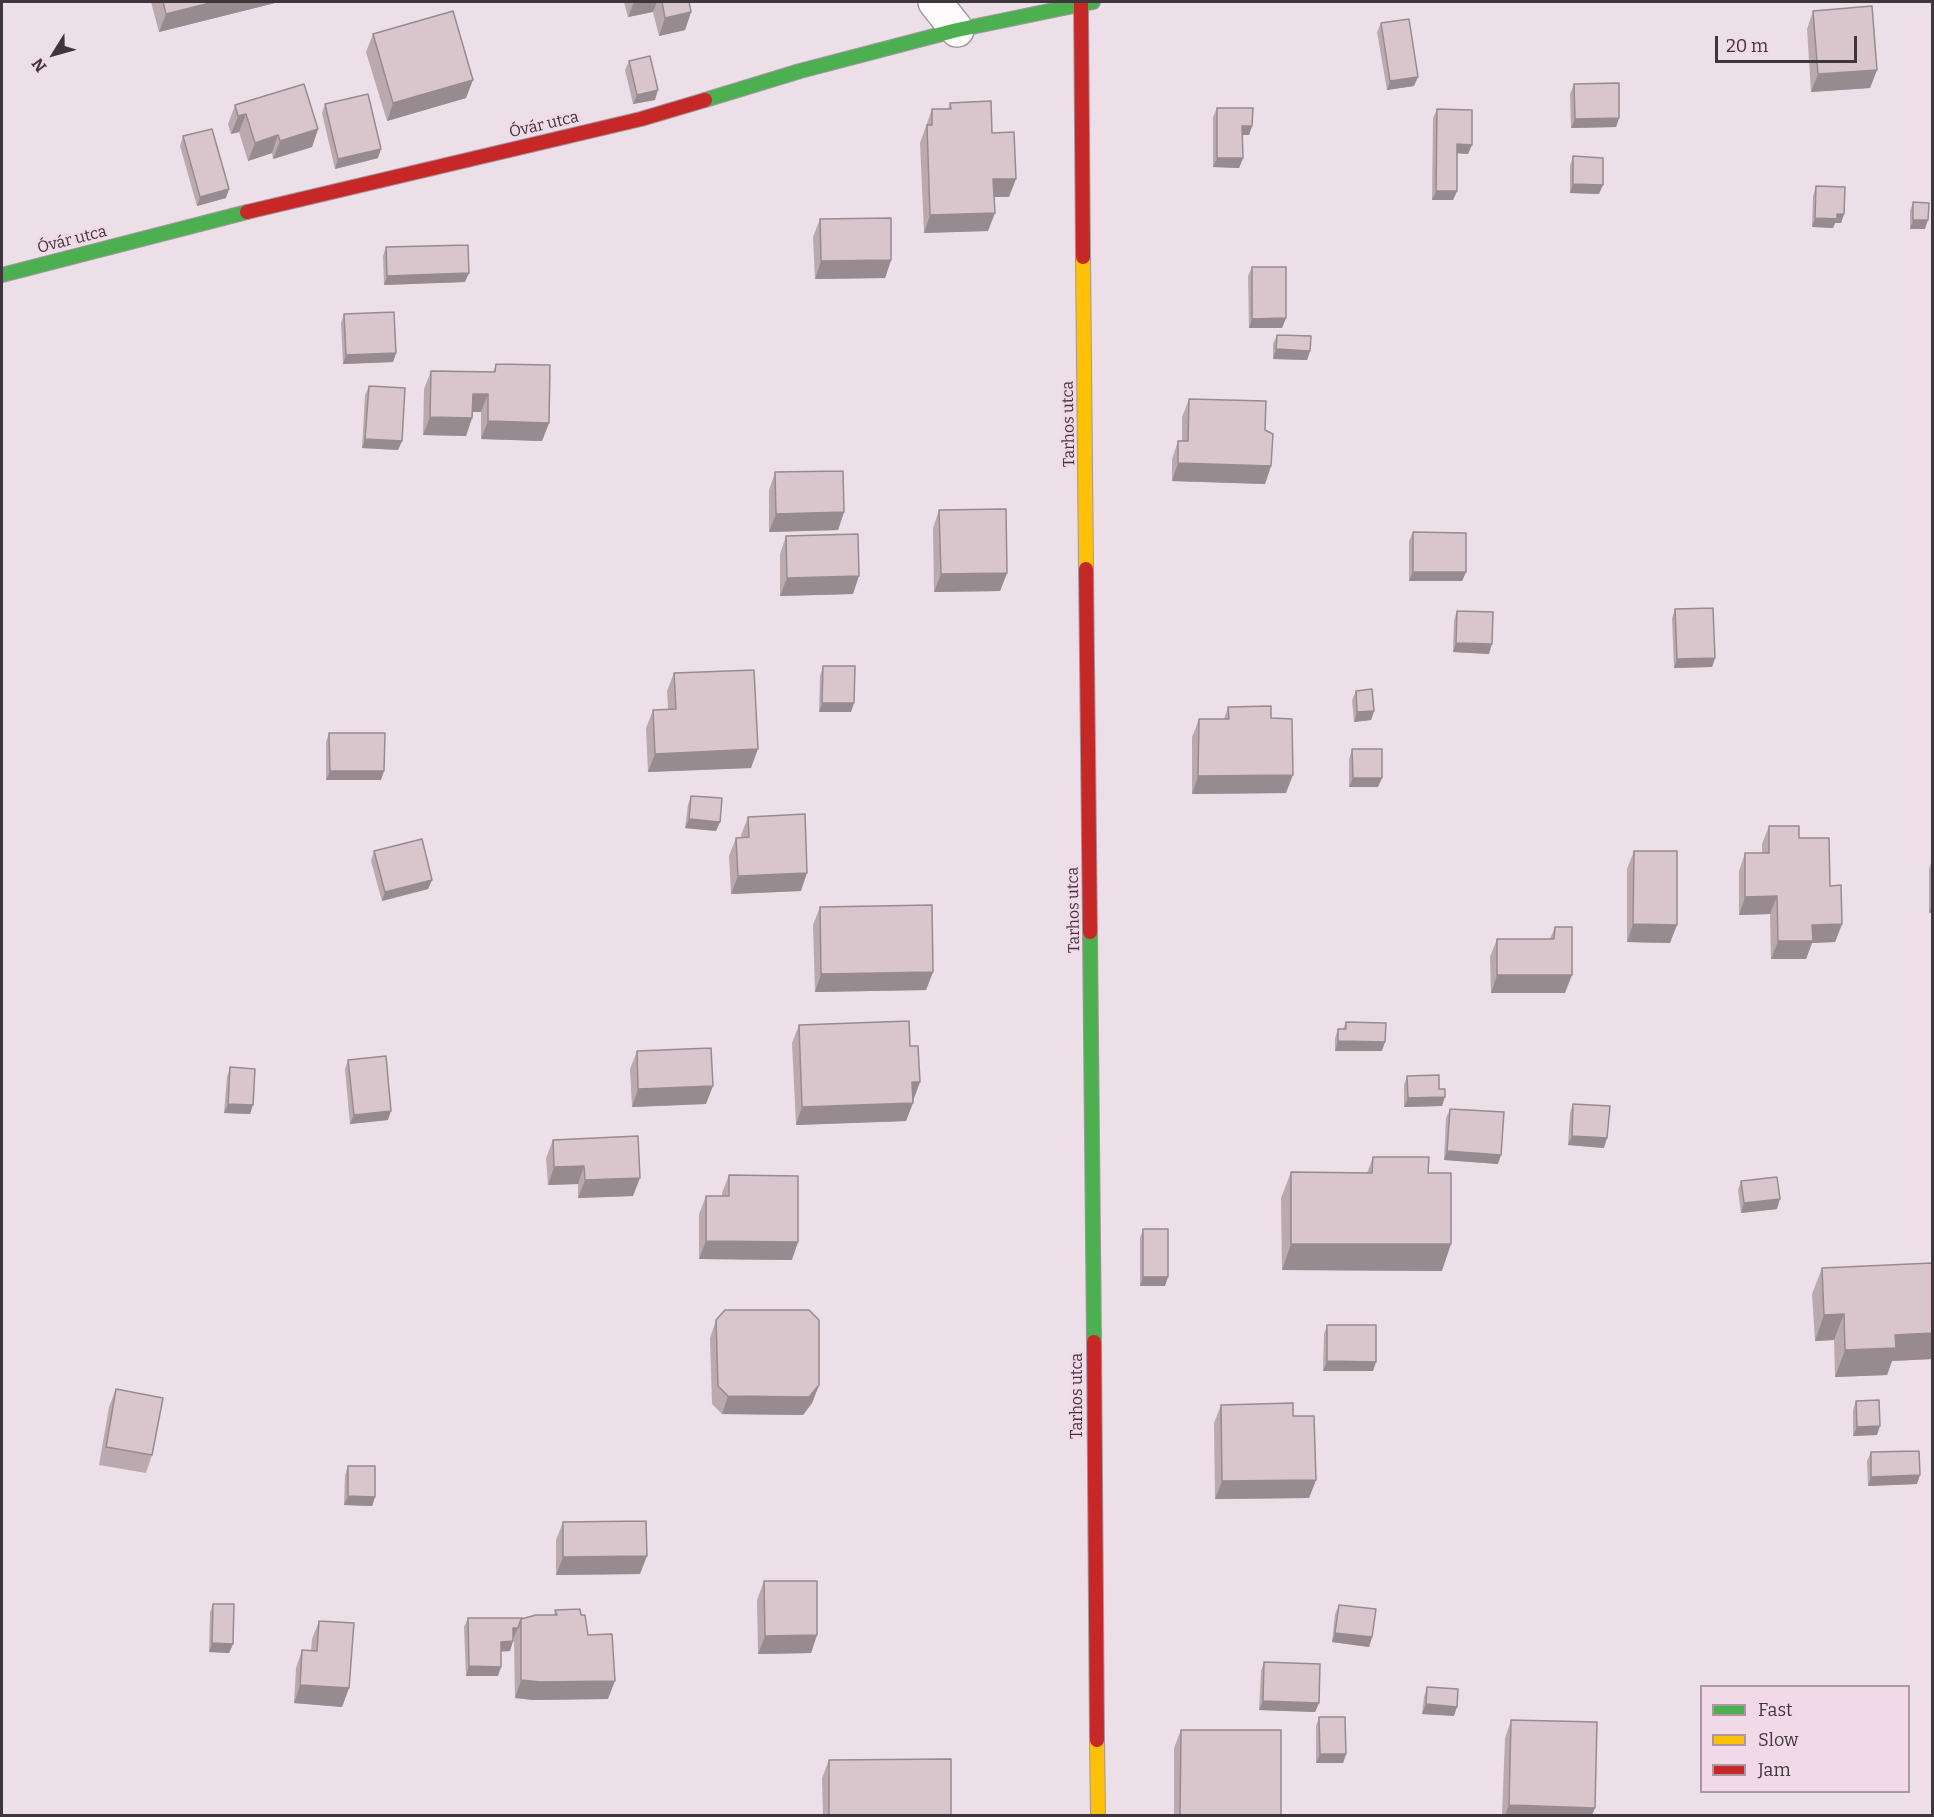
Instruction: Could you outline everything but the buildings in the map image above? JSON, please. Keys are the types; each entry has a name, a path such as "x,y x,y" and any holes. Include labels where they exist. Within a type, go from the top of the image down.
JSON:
{"street":[{"path":"935,2 957,30"},
{"name":"Óvár utca","path":"2,275 282,203 641,119 800,71 957,30 1087,3"},
{"name":"Tarhos utca","path":"1087,3 1098,1815"}],"traffic: fast":[{"path":"705,100 800,71 957,30 1093,2"},
{"path":"2,275 247,212"},
{"path":"1090,932 1094,1342"}],"traffic: slow":[{"path":"1083,257 1086,569"},
{"path":"1097,1740 1098,1816"}],"traffic: jam":[{"path":"1081,4 1083,257"},
{"path":"247,212 641,119 705,100"},
{"path":"1086,569 1090,932"},
{"path":"1094,1342 1097,1740"}]}
